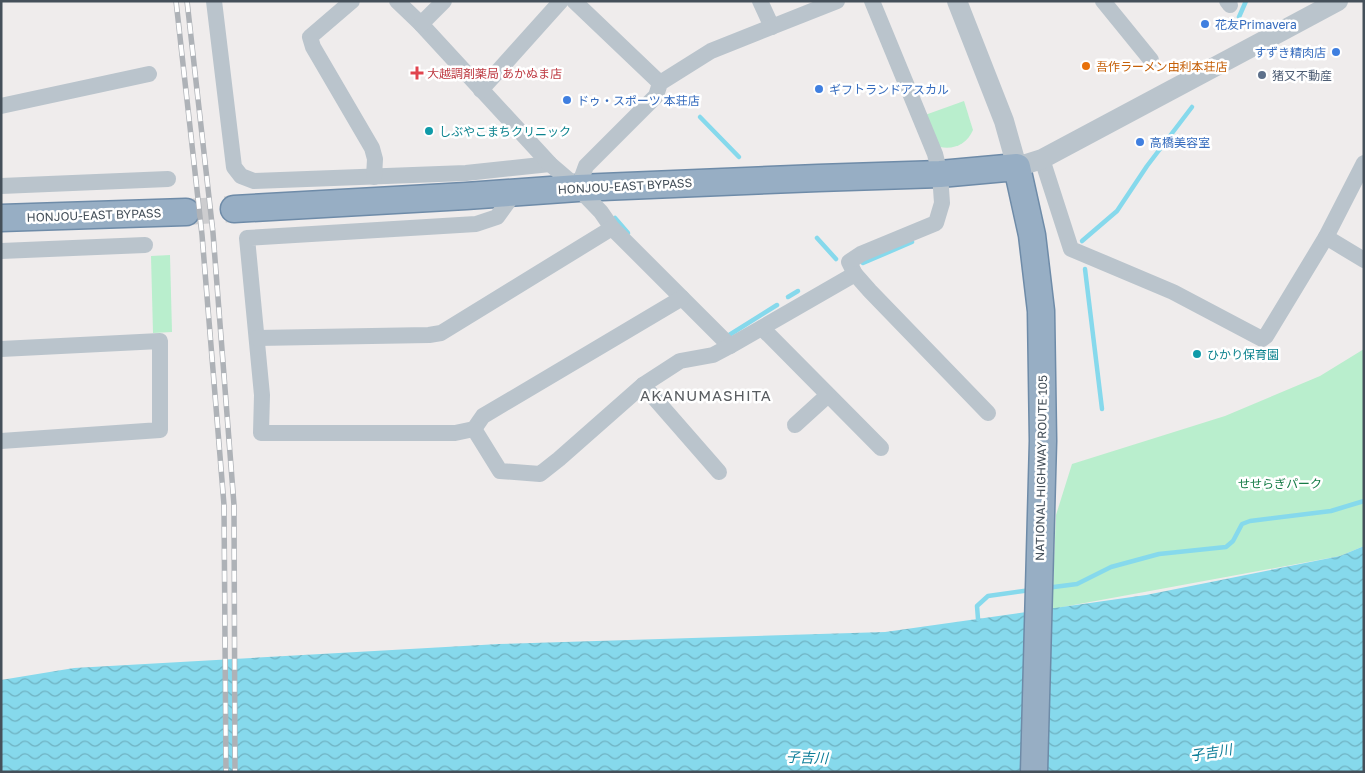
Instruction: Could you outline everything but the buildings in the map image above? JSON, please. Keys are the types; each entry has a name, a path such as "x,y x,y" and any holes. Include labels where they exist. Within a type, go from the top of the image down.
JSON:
{"highway":[{"name":"HONJOU-EAST BYPASS","path":"234,209 578,188 940,174 1017,167"},
{"name":"NATIONAL HIGHWAY ROUTE 105","path":"1017,167 1032,235 1041,311 1043,441 1034,772"},
{"name":"HONJOU-EAST BYPASS","path":"1,218 186,212"}],"street":[{"path":"214,1 234,168 241,176 254,181 466,173 550,164"},
{"path":"352,1 310,37 313,47 372,148 375,159 374,176"},
{"path":"397,1 421,24 550,164 578,188 601,212 612,228 730,346"},
{"path":"421,24 444,1"},
{"path":"481,90 562,1"},
{"path":"574,1 660,83"},
{"path":"760,1 772,27"},
{"path":"578,188 586,166 656,96 660,83 711,51 837,1"},
{"path":"872,1 932,144 940,174 942,203 936,223 861,254 849,262 855,274 988,413"},
{"path":"957,1 1004,121 1017,167 1042,159 1338,1"},
{"path":"1103,1 1150,60"},
{"path":"1,106 148,74"},
{"path":"1042,159 1070,249 1173,292 1262,339 1266,336 1326,237 1364,163"},
{"path":"1,186 168,178"},
{"path":"515,192 497,218 476,224 247,238 262,395 261,433 455,433 474,429 483,416 682,298"},
{"path":"257,338 441,333 612,228"},
{"path":"1326,237 1364,260"},
{"path":"1,250 145,245"},
{"path":"474,429 500,470 540,474 643,385 680,361 713,355 855,274"},
{"path":"762,328 881,448"},
{"path":"1,349 160,341 160,430 1,441"},
{"path":"643,385 719,472"},
{"path":"795,425 828,395"}],"green space":[{"path":"964,101 973,130 960,145 950,148 940,147 925,115"},
{"path":"170,255 172,332 153,333 151,256"},
{"name":"せせらぎパーク","path":"1364,349 1364,546 1340,556 1052,609 1056,515 1072,464 1225,416 1320,376"}],"water":[{"name":"子吉川","path":"1364,546 1364,772 1,772 1,680 74,668 499,644 885,632 1146,595 1340,556"}],"waterway":[{"path":"1239,17 1246,1"},
{"path":"1082,241 1117,211 1147,166 1192,107"},
{"path":"700,117 739,157"},
{"path":"615,218 628,233"},
{"path":"817,238 836,259"},
{"path":"863,263 912,242"},
{"path":"1085,269 1102,409"},
{"path":"788,297 798,291"},
{"path":"725,335 726,337 777,305"},
{"path":"1046,588 1077,584 1111,567 1159,554 1226,547 1233,541 1242,524 1250,521 1331,511 1364,501"},
{"path":"978,619 977,606 988,596 1031,590"}],"tunnel":[{"path":"186,212 234,209"}],"railway":[{"path":"176,1 202,235 224,505 226,772"},
{"path":"187,1 213,233 234,505 235,772"}],"place":[{"name":"花友Primavera","path":"1205,24"},
{"name":"すずき精肉店","path":"1336,52"},
{"name":"吾作ラーメン由利本荘店","path":"1086,66"},
{"name":"大越調剤薬局 あかぬま店","path":"417,73"},
{"name":"猪又不動産","path":"1262,75"},
{"name":"ギフトランドアスカル","path":"819,89"},
{"name":"ドゥ・スポーツ 本荘店","path":"567,100"},
{"name":"しぶやこまちクリニック","path":"429,131"},
{"name":"高橋美容室","path":"1140,142"},
{"name":"ひかり保育園","path":"1197,354"}],"district":[{"name":"AKANUMASHITA","path":"706,395"}]}
